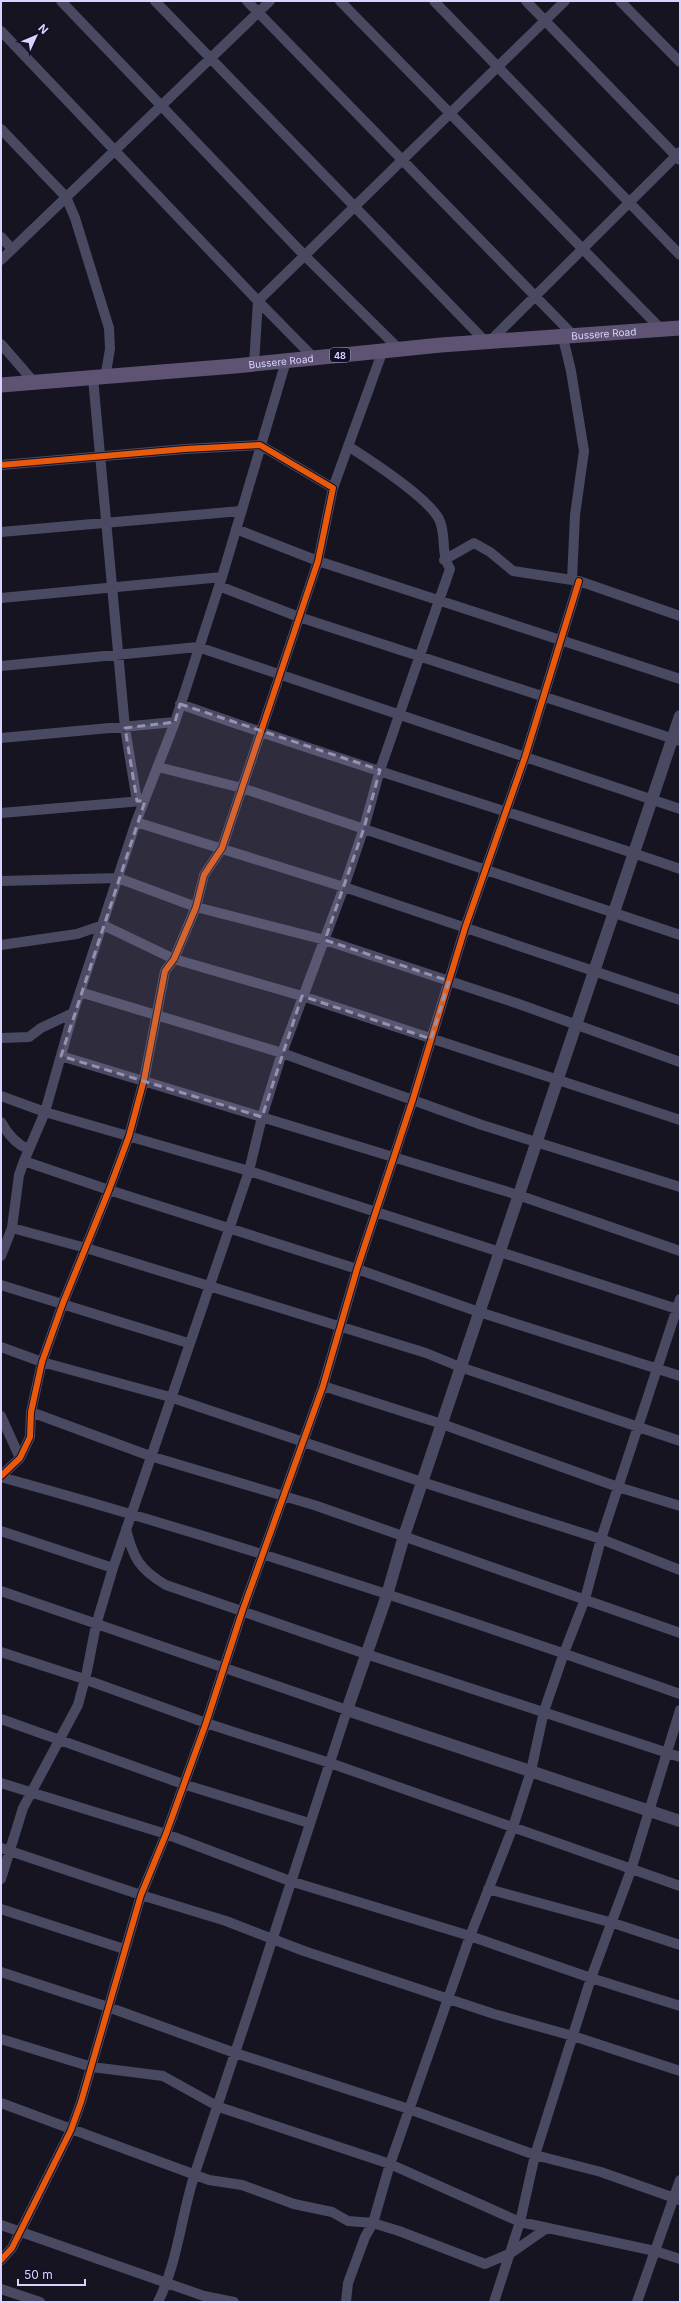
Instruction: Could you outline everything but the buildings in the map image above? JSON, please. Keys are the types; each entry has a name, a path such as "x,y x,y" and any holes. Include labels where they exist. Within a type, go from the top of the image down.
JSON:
{"main road":[{"name":"Bussere Road","path":"1,385 254,364 398,348 680,328"}],"street":[{"path":"61,1 304,255 398,348"},
{"path":"155,1 354,206 488,341 628,203 678,156 526,1"},
{"path":"1,2260 12,2248 71,2130 92,2067 124,1949 141,1895 166,1834 206,1723 242,1612 323,1386 357,1269 413,1099 465,928 525,757 561,640 575,581 575,515 584,452 571,371 569,337 534,296 247,1"},
{"path":"1,260 270,1"},
{"path":"340,1 449,114 584,248 662,330"},
{"path":"434,1 680,255"},
{"path":"254,364 258,301 564,1"},
{"path":"620,1 680,62"},
{"path":"1,31 314,358"},
{"path":"1,129 66,197 76,218 109,328 110,349 99,378 101,456 125,728 141,801"},
{"path":"1,237 12,249"},
{"path":"1,344 34,382"},
{"path":"1,1476 20,1458 30,1437 31,1412 42,1362 63,1303 110,1190 129,1136 144,1080 165,971 174,959 196,907 204,875 222,848 318,561 333,488 383,350"},
{"path":"1,1256 12,1228 19,1175 28,1149 45,1112 73,1013 103,925 136,822 141,801 158,767 175,722 220,582 286,361"},
{"path":"1,465 101,456 260,446 333,488"},
{"path":"1,1879 5,1849 23,1808 61,1740 78,1705 96,1625 113,1568 188,1343 231,1228 249,1171 262,1117 282,1053 302,996 325,940 344,887 364,828 380,770 450,569 444,560 444,533 439,518 428,506 394,478 348,446"},
{"path":"1,532 241,511"},
{"path":"236,529 318,561 440,599 680,679"},
{"path":"444,560 474,543 490,552 513,571 575,581 680,616"},
{"path":"1,598 113,588 220,582 299,617 676,740"},
{"path":"1,666 198,647 680,809"},
{"path":"180,704 260,733 380,770 680,869"},
{"path":"158,2302 167,2283 194,2175 219,2107 271,1938 387,1595 404,1536 460,1367 480,1312 536,1140 596,970 633,853 652,799 676,740 680,716"},
{"path":"1,738 125,728 175,722"},
{"path":"158,767 242,788 680,935"},
{"path":"1,813 141,801"},
{"path":"136,822 344,887 596,970 680,1000"},
{"path":"1,881 118,878 196,907 325,940 449,981 680,1062"},
{"path":"1,945 78,934 103,925 174,959 302,996 680,1120"},
{"path":"80,992 282,1053 482,1124 680,1187"},
{"path":"1,1038 29,1037 41,1028 73,1013"},
{"path":"61,1056 518,1195 680,1251"},
{"path":"1,1096 45,1112 249,1171 679,1306 601,1539 585,1599 544,1711 532,1771 513,1827 470,1936 409,2109 390,2164 373,2223 365,2237 348,2283 346,2302"},
{"path":"1,1122 6,1131 21,1146 28,1149"},
{"path":"24,1161 357,1269 480,1312 680,1376"},
{"path":"12,1228 86,1248 426,1353 460,1367 680,1441"},
{"path":"1,1285 188,1343"},
{"path":"1,1347 42,1362 170,1397 422,1482 601,1539 680,1570"},
{"path":"323,1386 442,1424 618,1487 680,1506"},
{"path":"31,1412 150,1456 404,1536 680,1633"},
{"path":"1,1416 20,1458"},
{"path":"1,1476 132,1513 263,1555 564,1653 680,1694"},
{"path":"126,1529 137,1562 152,1576 166,1585 366,1654 544,1711 680,1757"},
{"path":"1,1531 113,1568"},
{"path":"1,1590 96,1625 680,1821"},
{"path":"1,1652 84,1679 206,1723 330,1763 680,1886"},
{"path":"494,2302 520,2222 535,2155 591,1978 631,1870 680,1710"},
{"path":"1,1719 183,1784 309,1824"},
{"path":"1,1783 32,1791 166,1834 290,1881 470,1936 591,1978 680,2006"},
{"path":"5,1849 141,1895 226,1920 304,1951 494,2014 573,2036 680,2070"},
{"path":"488,1888 613,1922 680,1945"},
{"path":"1,1909 124,1949"},
{"path":"1,1972 108,2007 235,2052 409,2109 535,2155 601,2172 677,2199"},
{"path":"1,2039 92,2067 163,2076 219,2107 390,2164 520,2222 655,2251 680,2260"},
{"path":"1,2104 194,2175 224,2184 242,2185 294,2204 332,2212 348,2221 373,2223 455,2251 486,2264 511,2253 547,2228"},
{"path":"637,2302 655,2251 677,2199 680,2180"},
{"path":"1,2225 204,2296 234,2302"},
{"path":"1,2289 40,2302"}],"highlighted area":[{"path":"180,704 380,770 364,828 325,940 449,981 431,1039 302,996 262,1117 61,1056 145,801 137,801 125,728 175,722"}],"cycle path":[{"path":"1,465 185,449 260,445 333,488 318,561 222,848 204,875 196,907 174,959 165,971 144,1080 129,1136 109,1190 63,1303 42,1362 31,1412 30,1437 20,1458 1,1476"},
{"path":"1,2260 12,2248 71,2130 81,2102 141,1895 166,1834 206,1723 242,1612 323,1386 357,1269 413,1099 465,928 525,757 579,581"}]}
